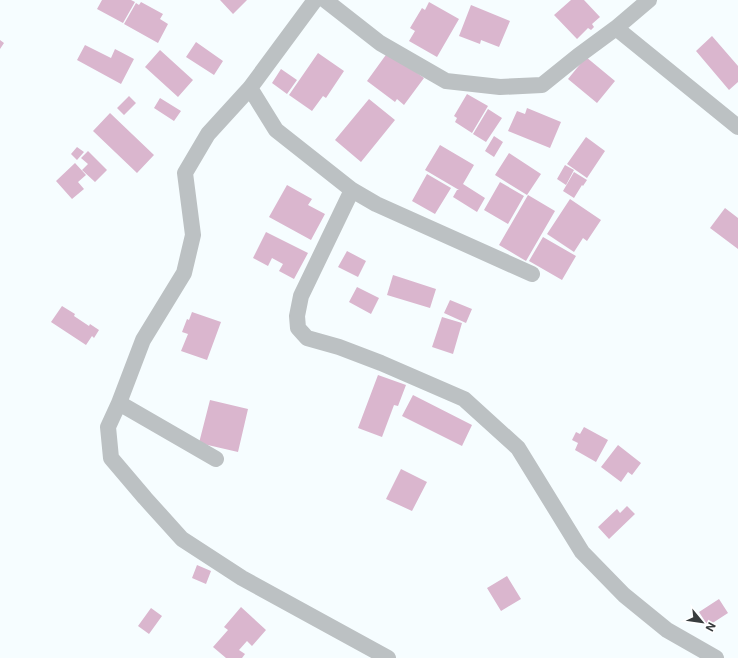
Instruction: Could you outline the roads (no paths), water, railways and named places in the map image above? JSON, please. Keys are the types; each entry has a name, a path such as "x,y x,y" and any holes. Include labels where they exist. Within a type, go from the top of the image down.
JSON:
{"street":[{"path":"315,0 250,88 208,134 185,173 193,235 184,273 143,340 119,403 108,427 111,458 182,539 242,578 388,658"},
{"path":"325,0 380,43 446,81 500,87 542,85 616,28 649,0"},
{"path":"616,28 738,127"},
{"path":"250,88 276,130 352,190 376,204 532,274"},
{"path":"352,190 301,296 297,316 298,328 307,338 339,347 381,363 464,399 518,448 582,552 624,595 667,630 716,658"},
{"path":"119,403 216,460"}]}
